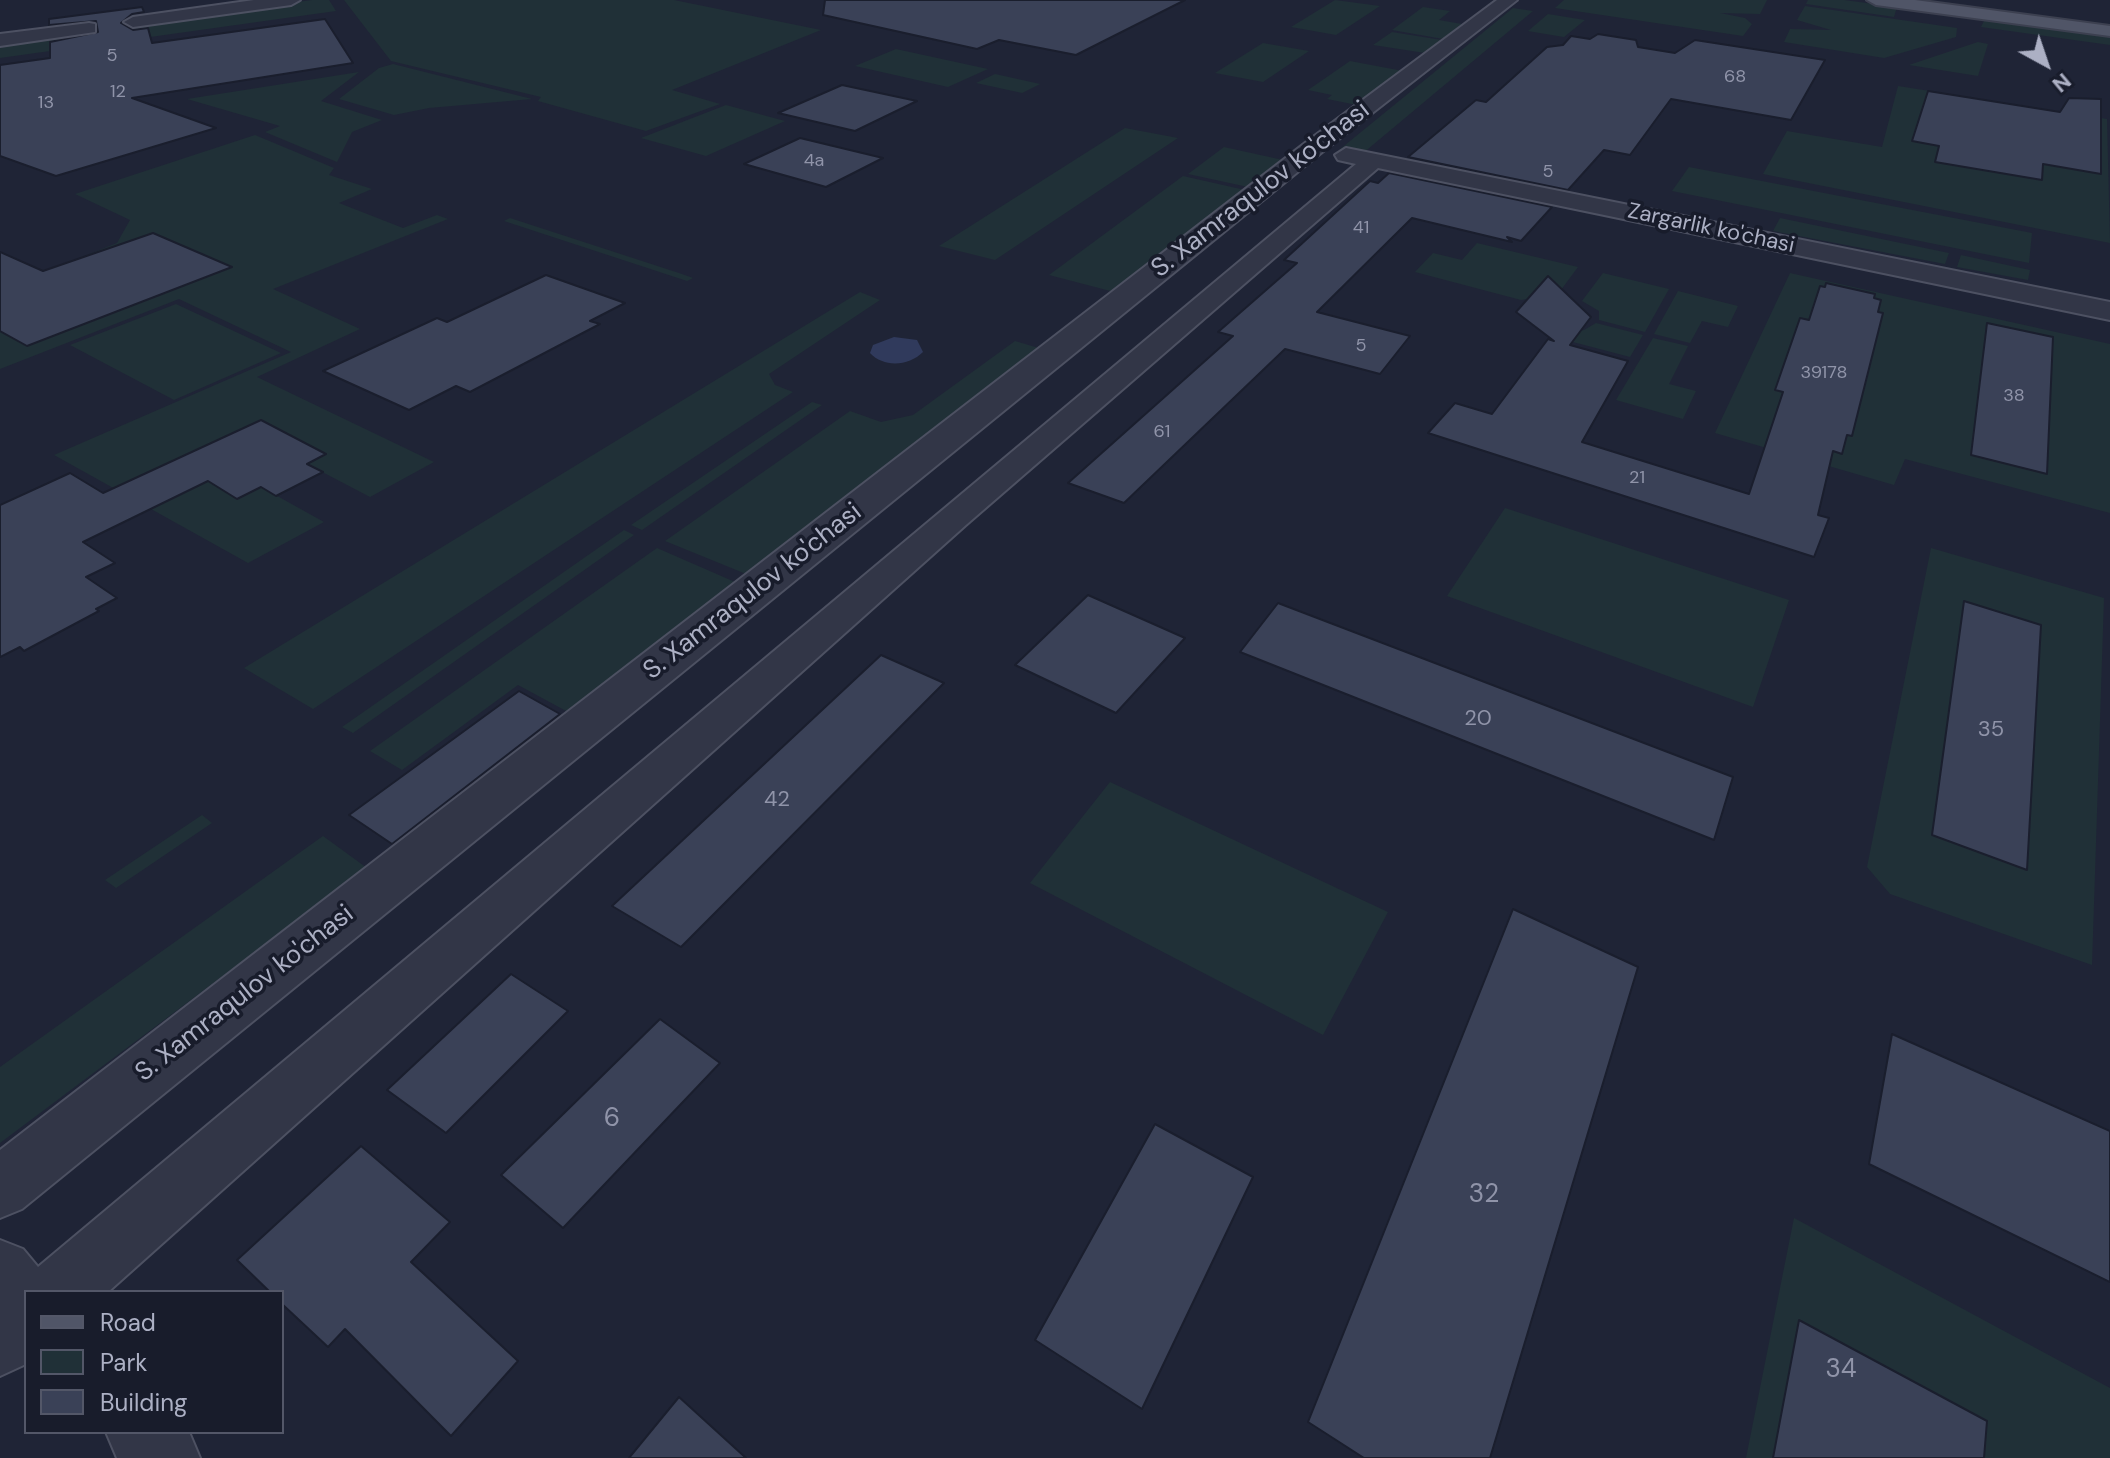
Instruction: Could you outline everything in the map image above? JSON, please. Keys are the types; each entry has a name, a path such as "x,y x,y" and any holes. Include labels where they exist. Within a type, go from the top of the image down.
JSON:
{"main road":[{"path":"1876,0 2110,31"},
{"path":"1962,0 2110,19"}],"street":[{"path":"133,22 291,0"},
{"name":"S. Xamraqulov ko'chasi","path":"0,1188 1313,148 1508,0"},
{"path":"0,40 89,28"},
{"name":"Zargarlik ko'chasi","path":"1313,148 2110,311"},
{"path":"61,1290 932,536 1373,161"},
{"path":"0,1272 24,1300"},
{"path":"0,1343 24,1323"},
{"path":"143,1434 165,1458"}],"green space":[{"path":"329,0 336,11 0,58 0,43"},
{"path":"344,0 674,0 821,30 672,90 720,104 646,131 538,101 541,97 391,61"},
{"path":"1335,0 1380,6 1336,35 1291,27"},
{"path":"1564,0 1767,0 1760,14 1720,13 1745,18 1752,24 1743,36 1555,8"},
{"path":"1808,0 1844,0 1897,7 1894,17 1806,4"},
{"path":"1805,6 1957,28 1956,37 1884,58 1784,42 1790,29 1831,30 1797,20"},
{"path":"1423,7 1450,11 1439,20 1462,24 1443,39 1392,30"},
{"path":"1513,8 1533,11 1362,154 1339,150"},
{"path":"1548,14 1585,20 1564,37 1528,31"},
{"path":"1984,21 2110,36 2110,45 1981,27"},
{"path":"1392,32 1442,40 1425,53 1373,45"},
{"path":"1978,42 1988,44 1978,76 1909,65"},
{"path":"1263,43 1309,51 1263,82 1215,73"},
{"path":"896,49 988,69 948,87 855,66"},
{"path":"1350,61 1403,71 1357,105 1327,99 1332,95 1308,90"},
{"path":"393,64 532,99 429,108 394,115 339,99 379,68"},
{"path":"359,72 321,101 382,120 352,132 337,162 265,132 280,126 187,99"},
{"path":"995,74 1040,84 1022,93 976,83"},
{"path":"1898,86 2107,119 2110,243 1763,174 1787,131 1882,147"},
{"path":"726,105 785,121 706,156 641,138"},
{"path":"1125,128 1178,138 995,260 939,246"},
{"path":"255,135 334,168 329,175 372,189 339,203 403,228 437,215 448,219 273,289 360,329 257,377 434,462 370,497 307,464 325,454 261,420 174,460 237,499 261,487 324,522 248,563 54,455 291,352 179,299 0,369 0,285 37,275 117,243 130,220 75,194"},
{"path":"1224,147 1283,160 1248,187 1188,174"},
{"path":"1689,167 2032,233 2029,263 1672,191"},
{"path":"1183,176 1245,190 1118,293 1049,275"},
{"path":"510,218 693,278 687,281 504,221"},
{"path":"1780,218 1949,253 1945,264 1773,231"},
{"path":"1477,243 1578,267 1558,294 1521,300 1415,272 1433,253 1462,260"},
{"path":"1961,255 2030,270 2028,280 1957,267"},
{"path":"1603,273 1669,289 1645,332 1599,320 1599,311 1582,301"},
{"path":"1790,273 2110,344 2110,513 1905,459 1894,485 1715,433"},
{"path":"1678,291 1738,306 1728,327 1702,321 1690,343 1654,334"},
{"path":"860,292 880,300 769,374 775,385 793,392 313,709 244,668"},
{"path":"176,304 281,353 174,400 70,345"},
{"path":"1596,323 1643,335 1630,357 1550,336 1584,330"},
{"path":"1653,338 1688,346 1669,384 1696,391 1683,419 1616,400"},
{"path":"1015,341 1042,349 751,576 665,541 850,411 881,422 913,415"},
{"path":"812,402 822,405 642,530 631,525"},
{"path":"1505,508 1789,600 1753,707 1447,596"},
{"path":"624,530 634,535 353,733 342,727"},
{"path":"657,548 735,582 568,712 518,685 402,770 370,751"},
{"path":"1931,548 2104,598 2092,965 1890,894 1867,867"},
{"path":"1110,782 1388,912 1323,1035 1030,883"},
{"path":"202,815 212,823 116,888 105,880"},
{"path":"323,836 367,868 0,1143 0,1067"},
{"path":"1794,1218 2110,1388 2110,1458 1746,1458"}],"water":[{"path":"894,337 917,340 923,352 911,360 896,363 882,361 870,353 873,345"}],"building":[{"path":"825,0 1185,0 1076,55 999,40 977,49 823,15"},
{"path":"142,7 144,12 132,14 121,23 133,30 148,28 152,43 325,19 353,63 132,98 216,128 56,176 0,156 0,65 50,58 50,42 98,32 96,21 49,25 49,19"},
{"path":"1598,34 1636,40 1638,47 1675,53 1695,40 1825,60 1791,120 1671,99 1630,155 1604,150 1568,190 1408,157 1476,100 1486,102 1547,47 1563,45 1571,36 1590,39"},
{"path":"842,85 917,101 855,131 778,113"},
{"path":"1928,91 2060,112 2069,98 2101,99 2101,174 2043,164 2042,180 1935,162 1939,146 1912,141"},
{"path":"800,138 883,158 826,187 744,164"},
{"path":"1389,173 1552,207 1521,241 1507,237 1512,242 1412,218 1317,312 1410,336 1380,374 1285,349 1124,503 1068,483 1233,336 1218,332 1297,263 1284,260 1370,181 1378,183"},
{"path":"153,233 232,267 27,346 0,331 0,252 43,271"},
{"path":"546,275 625,303 590,321 600,324 470,392 456,386 409,410 323,371 437,318 447,322"},
{"path":"1548,276 1591,317 1570,345 1628,361 1582,442 1749,494 1783,392 1775,390 1800,318 1809,320 1820,286 1825,287 1826,283 1875,294 1874,298 1881,300 1878,312 1883,313 1852,436 1847,435 1842,454 1833,451 1818,515 1829,518 1814,557 1428,433 1455,403 1492,414 1548,339 1554,341 1516,312"},
{"path":"1987,323 2053,337 2047,474 1971,455"},
{"path":"261,420 326,454 307,464 323,472 276,496 261,487 237,499 208,481 83,542 115,563 86,577 117,598 24,651 20,647 0,657 0,505 70,473 103,493"},
{"path":"1088,595 1185,638 1116,713 1015,665"},
{"path":"1964,601 2041,625 2027,870 1932,835"},
{"path":"1278,603 1733,777 1714,840 1240,652"},
{"path":"881,655 944,683 681,947 612,906"},
{"path":"519,691 560,714 392,844 349,815"},
{"path":"1513,909 1638,967 1490,1458 1364,1458 1308,1422"},
{"path":"511,974 568,1011 446,1133 387,1090"},
{"path":"660,1019 720,1063 563,1228 501,1175"},
{"path":"1892,1034 2110,1131 2110,1282 1869,1164"},
{"path":"1155,1124 1253,1177 1142,1409 1035,1340"},
{"path":"361,1146 450,1222 411,1262 518,1361 451,1436 345,1329 328,1347 284,1306 284,1290 268,1290 237,1260"},
{"path":"1799,1320 1987,1421 1984,1458 1773,1458"},
{"path":"679,1397 746,1458 629,1458"}]}
